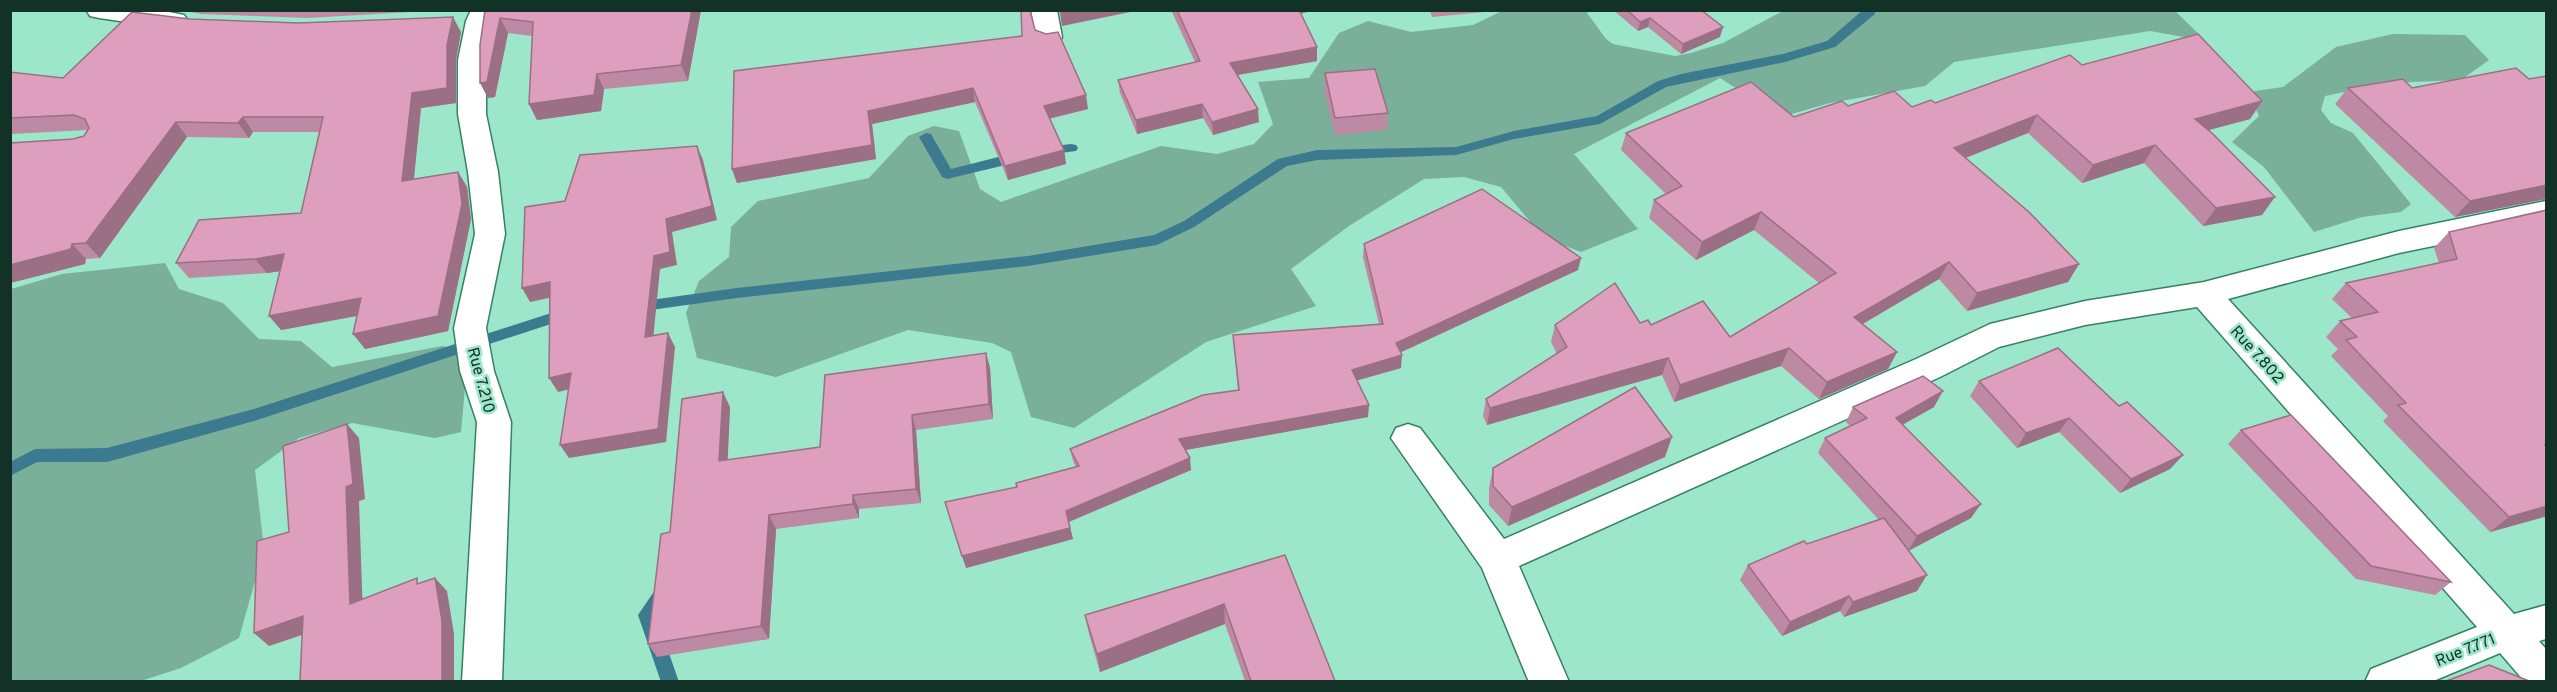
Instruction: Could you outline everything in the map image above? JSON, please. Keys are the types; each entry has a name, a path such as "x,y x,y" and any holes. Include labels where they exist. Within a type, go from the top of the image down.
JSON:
{"street":[{"path":"99,10 201,24"},
{"path":"1044,10 1049,37"},
{"name":"Rue 7.210","path":"473,18 472,114 483,172 490,234 470,328 477,371 494,422 482,681"},
{"path":"1497,559 1928,368 1990,337 2085,314 2204,294 2399,242 2547,212"},
{"name":"Rue 7.802","path":"2204,294 2547,677"},
{"path":"1408,438 1497,559 1549,681"},
{"name":"Rue 7.771","path":"2385,681 2506,633 2547,622"}],"green space":[{"path":"2174,10 2206,41 2150,31 1954,62 1925,86 1830,103 1781,117 1720,78 1574,154 1638,229 1581,252 1544,238 1501,187 1464,177 1424,179 1349,226 1291,269 1316,306 1206,342 1074,428 1031,417 1011,352 992,343 908,330 776,377 697,358 686,313 699,281 729,257 731,227 758,201 869,178 908,136 934,126 959,131 980,189 1001,202 1161,146 1217,154 1254,144 1273,124 1258,82 1309,78 1339,33 1368,21 1411,32 1473,25 1502,11 1589,11 1587,13 1606,39 1613,44 1675,56 1723,43 1783,11"},
{"path":"2393,34 2465,35 2489,60 2461,80 2388,83 2325,96 2321,110 2331,123 2353,133 2411,204 2401,212 2362,217 2314,232 2264,167 2232,142 2259,116 2249,92 2283,87 2336,47"},
{"path":"165,263 179,289 223,303 259,339 301,341 332,367 442,346 461,350 467,365 461,432 435,438 352,423 299,438 255,470 264,549 239,638 181,668 141,681 11,682 11,289 62,274"}],"building":[{"path":"485,10 692,10 681,65 597,74 594,95 529,104 533,22 500,18 487,82 480,83 480,45"},
{"path":"1021,10 1030,10 1035,30 1046,34 1058,32 1086,95 1044,106 1064,150 1005,166 973,88 868,111 872,145 732,169 734,71 1022,36"},
{"path":"1177,10 1299,10 1317,47 1230,63 1258,109 1212,122 1202,104 1136,120 1118,80 1200,61"},
{"path":"1627,10 1701,10 1723,27 1683,44 1650,18 1640,22"},
{"path":"132,12 190,19 298,23 453,17 447,45 447,88 412,93 402,181 458,172 462,204 438,316 353,334 361,298 269,316 284,254 255,259 176,263 199,220 301,213 323,117 243,117 238,123 176,122 86,243 72,244 71,249 10,265 10,143 73,139 84,136 89,128 85,119 74,115 10,118 10,72 63,78"},
{"path":"2198,34 2262,101 2195,119 2213,134 2275,197 2216,208 2155,145 2093,165 2037,115 1954,148 2029,212 2079,264 1977,293 1949,262 1854,317 1897,352 1827,382 1789,348 1680,385 1668,358 1490,408 1486,399 1567,347 1555,325 1615,283 1640,323 1648,320 1651,325 1703,301 1730,337 1836,273 1761,212 1702,242 1654,200 1682,186 1626,133 1751,82 1794,117 1842,101 1848,106 1894,91 1912,107 1931,100 1935,103 2070,55 2082,65"},
{"path":"2516,68 2529,79 2547,76 2547,185 2470,201 2348,88 2403,79 2412,88"},
{"path":"1375,69 1388,113 1335,118 1325,73"},
{"path":"697,146 712,206 666,219 670,252 654,256 645,337 668,333 658,429 560,445 571,373 549,378 550,282 522,288 525,207 565,201 580,155"},
{"path":"1482,189 1581,258 1396,343 1402,355 1352,370 1369,405 1179,439 1190,458 1066,511 1070,528 962,556 945,502 1017,487 1016,483 1079,466 1070,449 1203,395 1239,390 1233,335 1383,324 1364,244"},
{"path":"2547,210 2547,444 2545,445 2547,447 2547,506 2509,517 2398,405 2406,403 2346,340 2357,337 2340,321 2378,312 2346,283 2457,259 2449,232"},
{"path":"2058,348 2119,406 2127,402 2183,455 2131,479 2069,418 2026,433 1979,381"},
{"path":"986,353 989,404 912,415 916,489 853,495 853,504 769,515 761,626 648,644 661,534 670,532 682,399 723,392 719,461 820,447 825,375"},
{"path":"1923,376 1943,391 1896,418 1981,504 1917,536 1825,438 1867,418 1853,407"},
{"path":"1635,387 1672,437 1512,507 1493,486 1493,468"},
{"path":"2291,415 2451,582 2371,566 2241,430"},
{"path":"347,424 353,484 346,487 350,604 417,578 417,584 435,578 442,621 442,681 300,681 303,616 254,633 257,541 289,532 283,446"},
{"path":"1884,518 1927,575 1853,602 1849,596 1790,622 1748,565 1804,541 1807,544"},
{"path":"1285,555 1335,681 1251,681 1224,604 1097,654 1085,615"},
{"path":"2489,665 2529,681 2446,681"}],"waterway":[{"path":"636,307 737,293 1028,261 1157,240 1189,224 1283,162 1317,155 1456,151 1514,135 1600,120 1662,84 1681,78 1785,58 1831,44 1869,14 1869,10"},
{"path":"926,137 947,174 1018,157"},
{"path":"1045,151 1071,148"},
{"path":"10,470 35,456 107,455 254,415 414,365 553,318 568,316"},
{"path":"661,595 647,615 670,682"}]}
